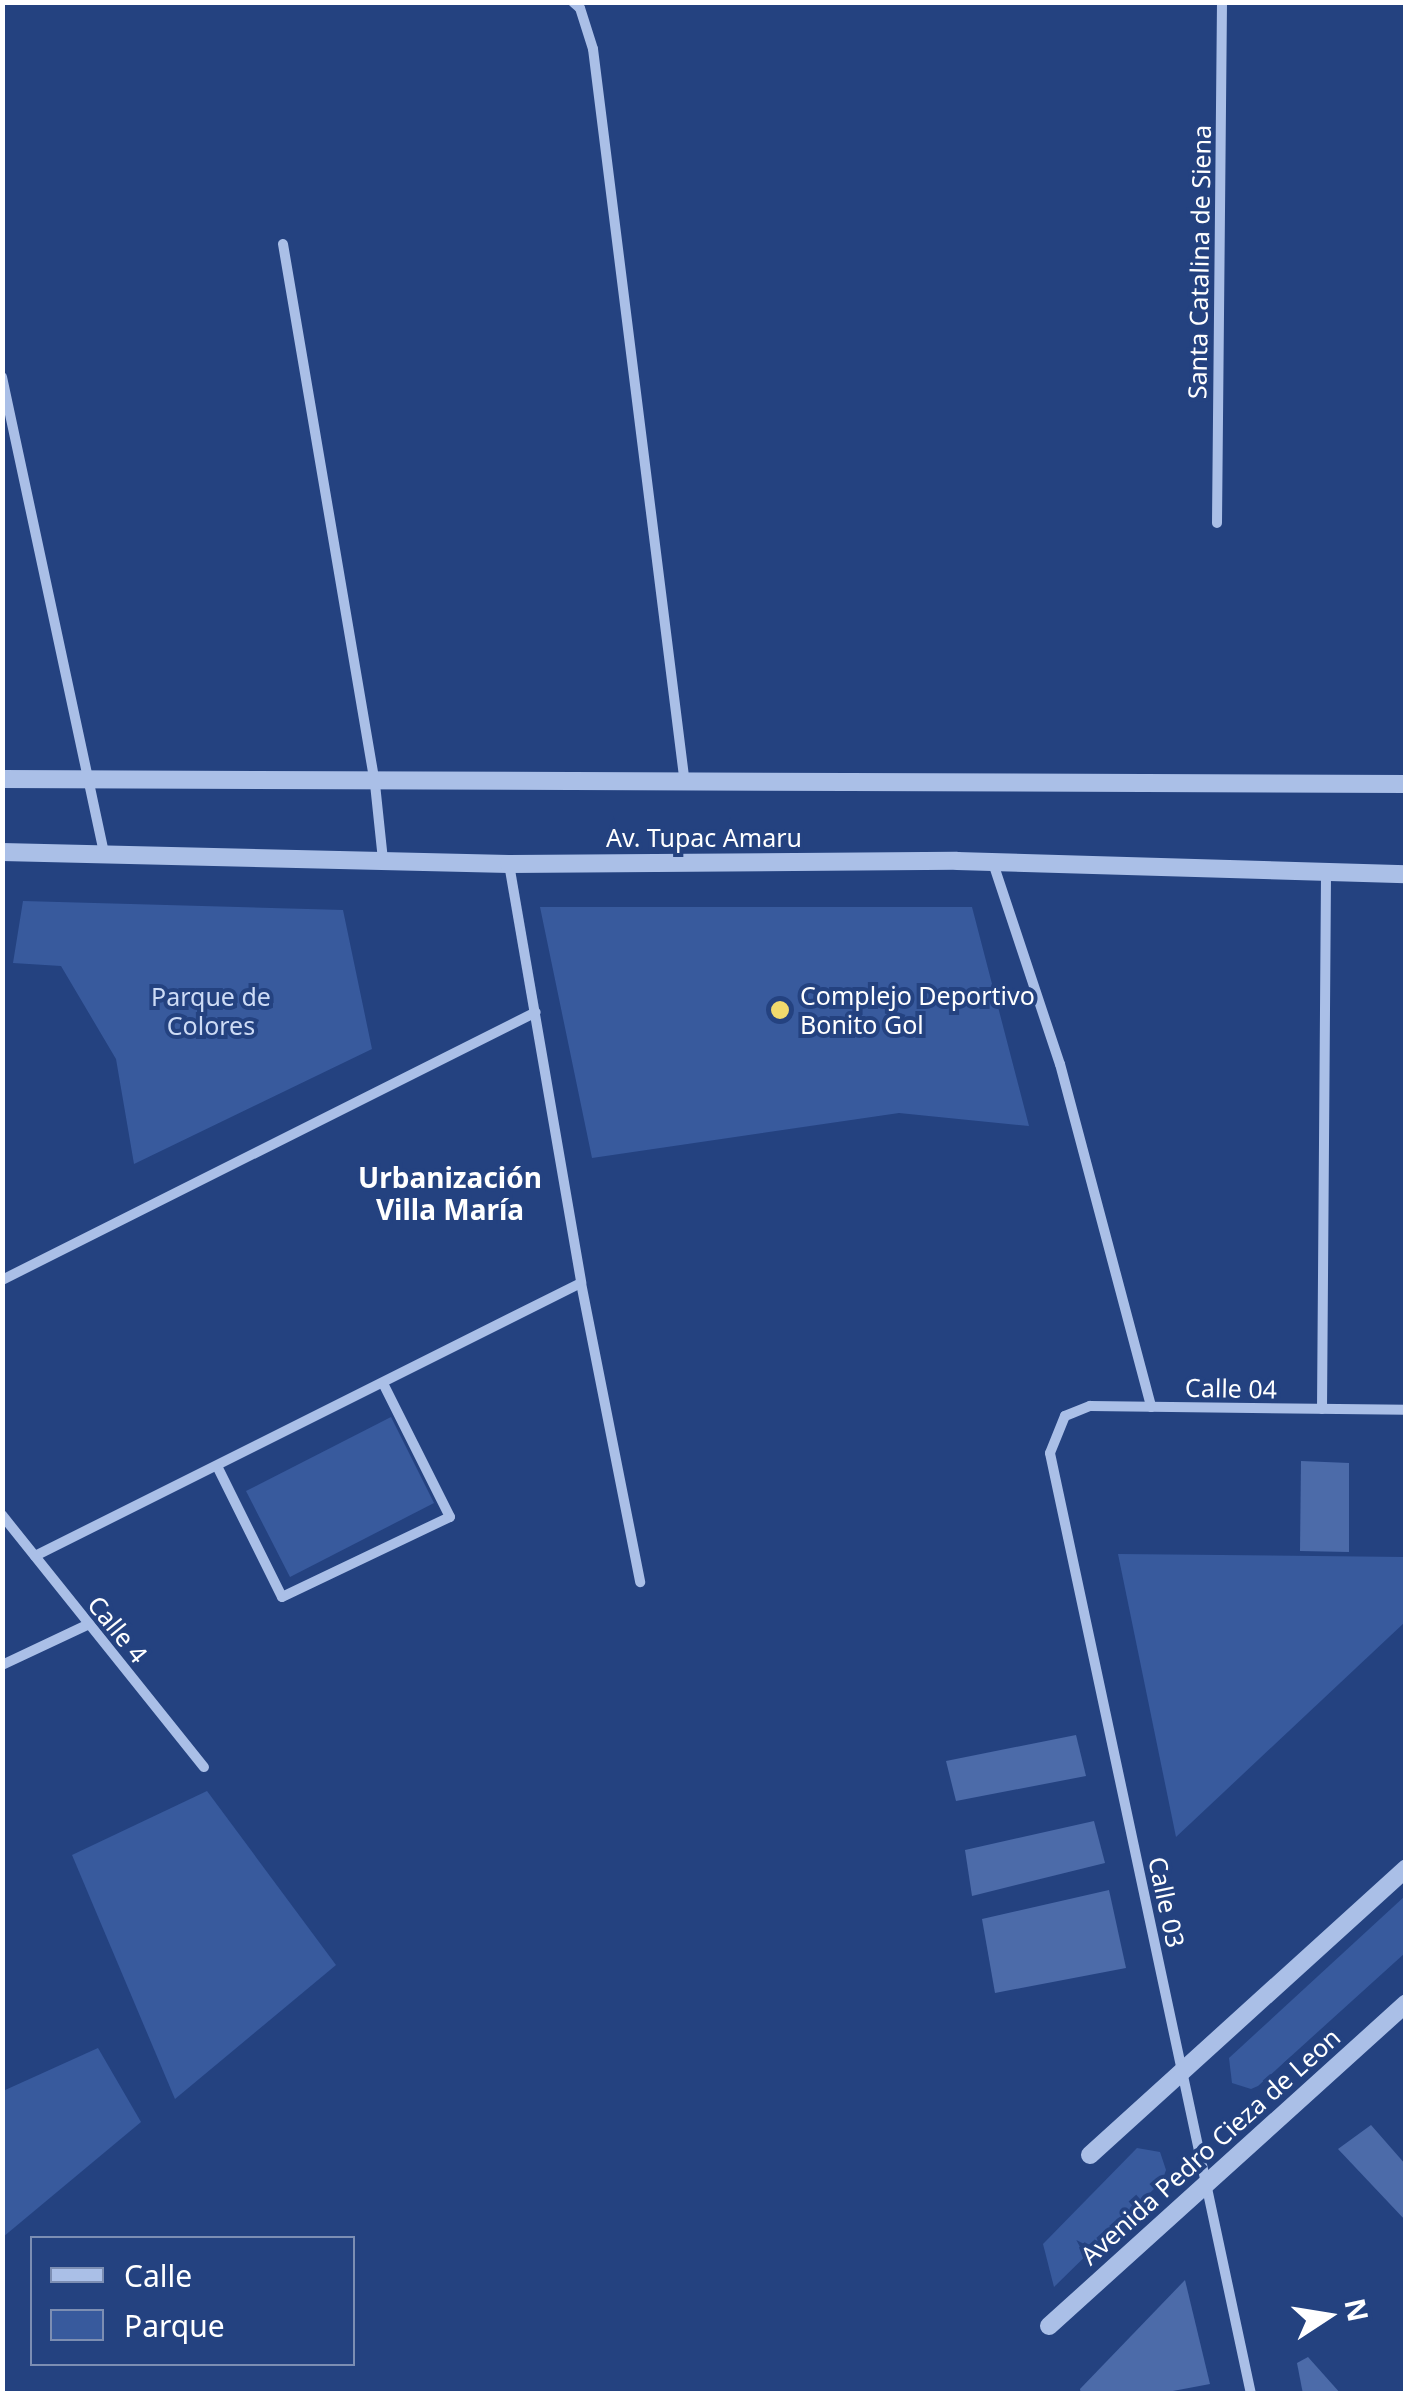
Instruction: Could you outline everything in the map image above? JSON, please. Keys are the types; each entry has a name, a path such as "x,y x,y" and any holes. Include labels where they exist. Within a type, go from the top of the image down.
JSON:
{"street":[{"path":"573,2 580,8 593,49 685,784"},
{"name":"Santa Catalina de Siena","path":"1216,523 1222,2"},
{"path":"283,244 375,784 384,860"},
{"path":"2,377 92,780 104,852"},
{"path":"2,779 375,784 1168,780 1406,784"},
{"name":"Av. Tupac Amaru","path":"2,852 508,864 993,862 1406,874"},
{"path":"993,862 1060,1064 1152,1407"},
{"path":"508,864 581,1284 640,1582"},
{"path":"1322,1409 1326,874"},
{"path":"2,1280 536,1012"},
{"path":"35,1556 581,1284"},
{"path":"217,1466 282,1597 450,1517 383,1383"},
{"name":"Calle 04","path":"1061,1422 1069,1412 1090,1406 1406,1410"},
{"name":"Calle 03","path":"1061,1422 1052,1443 1051,1470 1252,2394"},
{"name":"Calle 4","path":"2,1515 204,1767"},
{"path":"2,1666 89,1624"},
{"path":"1090,2154 1406,1868"},
{"name":"Avenida Pedro Cieza de Leon","path":"1049,2326 1406,2003"}],"green space":[{"name":"Parque de Colores","path":"23,901 343,910 372,1049 134,1164 116,1059 61,966 13,963"},
{"name":"Complejo Deportivo Bonito Gol","path":"540,907 972,907 1029,1126 899,1113 592,1158"},
{"path":"391,1417 434,1503 290,1577 246,1491"},
{"path":"1118,1554 1405,1557 1405,1622 1176,1837"},
{"path":"207,1791 336,1965 175,2099 72,1855"},
{"path":"1405,1896 1405,1953 1258,2086 1251,2089 1232,2083 1229,2058"},
{"path":"98,2048 141,2122 3,2237 3,2091"},
{"path":"1137,2148 1160,2152 1166,2170 1162,2181 1054,2287 1043,2244"}],"building":[{"path":"1301,1461 1349,1463 1349,1552 1300,1551"},
{"path":"1076,1735 1086,1776 956,1801 946,1761"},
{"path":"1094,1821 1105,1863 972,1896 965,1850"},
{"path":"1109,1890 1126,1968 995,1993 982,1919"},
{"path":"1371,2125 1406,2165 1406,2221 1338,2149"},
{"path":"1185,2280 1210,2384 1157,2394 1081,2394 1080,2389"},
{"path":"1308,2357 1341,2394 1303,2394 1297,2363"}],"place":[{"name":"Complejo Deportivo Bonito Gol","path":"780,1010"}],"district":[{"name":"Urbanización Villa María","path":"450,1193"}]}
